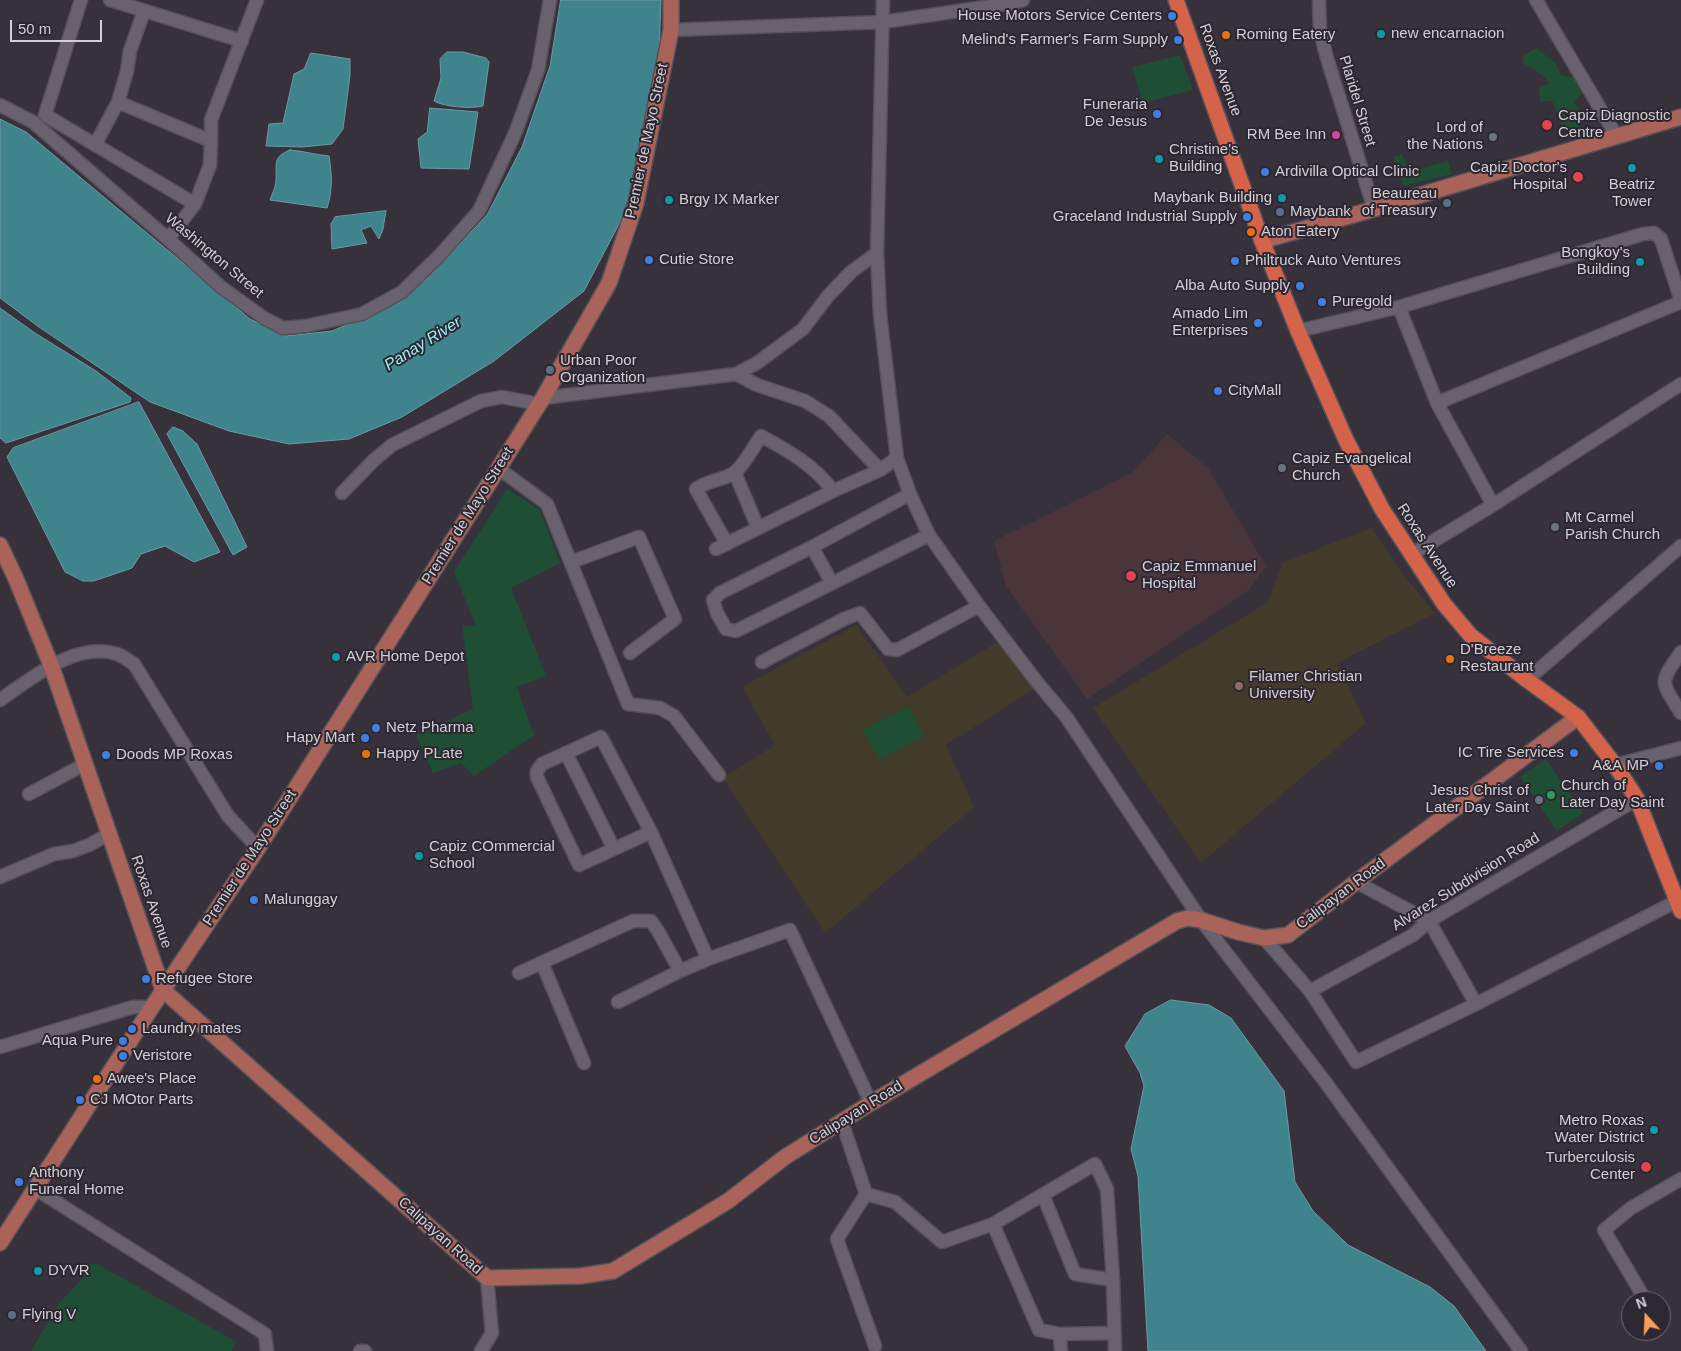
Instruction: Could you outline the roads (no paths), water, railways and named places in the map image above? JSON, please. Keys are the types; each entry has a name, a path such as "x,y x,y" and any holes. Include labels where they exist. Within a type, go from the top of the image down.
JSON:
{"highway":[{"name":"Roxas Avenue","path":"1176,0 1262,241 1298,331 1346,440 1382,509 1444,604 1471,636 1578,717 1615,765 1637,799 1679,906"}],"main road":[{"name":"Premier de Mayo Street","path":"163,990 258,848 541,401 609,283 636,203 671,30 671,0"},
{"path":"1262,241 1681,117"},
{"name":"Roxas Avenue","path":"0,546 16,579 51,665 163,990"},
{"name":"Calipayan Road","path":"163,990 487,1278 581,1276 612,1271 728,1201 785,1157 871,1103 1176,921 1188,918 1201,920 1264,938 1288,935 1356,882 1578,717"},
{"path":"0,1243 163,990"}],"street":[{"path":"81,0 44,115 195,204"},
{"path":"110,0 242,41"},
{"path":"168,239 195,204 210,165 211,120 257,0"},
{"name":"Washington Street","path":"0,105 33,122 221,287 264,318 282,328 306,326 362,314 402,292 439,256 480,211 516,131 538,70 550,0"},
{"path":"883,0 877,253 880,314 897,458 910,494 929,534 979,606 1067,718 1201,920 1326,1083 1521,1351"},
{"path":"671,30 883,22 1023,0"},
{"name":"Plaridel Street","path":"1319,0 1320,31 1327,58 1374,209"},
{"path":"1536,0 1617,137"},
{"path":"96,145 118,102 127,71 130,51 144,11"},
{"path":"118,102 211,142"},
{"path":"1298,331 1399,307 1643,234 1654,234 1661,239 1681,301 1438,403"},
{"path":"342,492 374,460 392,446 481,401 502,396 541,401 736,374 757,363 802,329 828,296 851,272 877,253"},
{"path":"1399,307 1438,403 1493,505"},
{"path":"736,374 757,385 805,400 829,416 880,470"},
{"path":"1412,554 1493,505 1681,384"},
{"path":"833,491 813,468 761,436 735,473 705,482 696,489 721,547 833,491 880,470 897,458"},
{"path":"498,468 547,504 628,704 660,708 674,716 719,775"},
{"path":"735,473 758,528"},
{"path":"910,494 812,547 720,593 713,600 717,613 726,629 736,630 929,534"},
{"path":"571,562 638,536 675,619 630,653"},
{"path":"1527,680 1681,546"},
{"path":"812,547 832,583"},
{"path":"762,662 844,618 860,613 888,649 897,650 979,606"},
{"path":"0,700 51,665 80,655 101,651 119,654 134,664 228,816 258,848"},
{"path":"1681,652 1665,675 1664,687 1681,713"},
{"path":"650,832 578,865 537,777 536,771 542,764 601,737 650,832 708,959"},
{"path":"1615,765 1681,748"},
{"path":"566,754 614,849"},
{"path":"29,794 85,764"},
{"name":"Alvarez Subdivision Road","path":"1310,991 1413,935 1429,921 1637,799"},
{"path":"0,877 54,854 73,851 89,845 109,834"},
{"path":"1356,882 1429,921 1476,1004"},
{"path":"1264,938 1310,991 1356,1062 1679,906"},
{"path":"518,973 633,921 651,921 680,971"},
{"path":"618,1002 708,959 790,930 871,1103"},
{"path":"542,963 584,1063"},
{"path":"0,1047 133,1007 152,1008"},
{"path":"842,1122 866,1194"},
{"path":"866,1194 895,1202 942,1242 993,1224 1095,1164 1107,1189 1113,1280 1115,1351"},
{"path":"1640,1291 1604,1230 1631,1208 1681,1179"},
{"path":"34,1188 265,1334 267,1351"},
{"path":"866,1194 837,1238 875,1346"},
{"path":"1042,1194 1075,1274 1113,1280"},
{"path":"993,1224 1039,1330 1060,1334 1114,1333"},
{"path":"482,1351 492,1333 487,1278"},
{"path":"1060,1334 1061,1351"},
{"path":"360,1351 365,1351"}],"water":[{"name":"Panay River","path":"561,0 661,0 659,56 631,201 584,291 494,361 402,417 349,439 289,444 229,431 150,402 39,327 0,298 0,119 26,132 250,319 286,336 332,331 379,311 427,279 487,215 522,147 550,66"},
{"path":"447,52 463,52 486,58 489,62 483,106 458,107 434,101 441,78 440,59"},
{"path":"311,53 350,59 350,76 343,129 332,144 302,147 266,146 269,124 283,123 294,74 304,69"},
{"path":"430,108 478,112 469,169 421,168 418,139 427,132"},
{"path":"290,150 329,156 331,182 327,208 270,200 276,180 278,158"},
{"path":"386,211 379,239 371,226 361,230 367,243 332,249 331,224 335,217"},
{"path":"0,308 35,333 96,371 131,398 130,402 6,443 0,438"},
{"path":"139,402 220,552 194,562 165,546 141,554 132,568 94,581 83,581 65,572 7,457 13,448"},
{"path":"173,427 183,431 197,444 247,547 233,555 167,434"},
{"path":"1171,1000 1209,1005 1231,1018 1284,1091 1295,1182 1313,1211 1348,1245 1430,1287 1454,1306 1486,1351 1148,1351 1138,1176 1131,1149 1144,1086 1140,1073 1125,1046 1145,1014"}],"place":[{"name":"House Motors Service Centers","path":"1172,16"},
{"name":"new encarnacion","path":"1381,34"},
{"name":"Roming Eatery","path":"1226,35"},
{"name":"Melind's Farmer's Farm Supply","path":"1178,40"},
{"name":"Funeraria De Jesus","path":"1157,114"},
{"name":"Capiz Diagnostic Centre","path":"1547,125"},
{"name":"RM Bee Inn","path":"1336,135"},
{"name":"Lord of the Nations","path":"1493,137"},
{"name":"Christine's Building","path":"1159,159"},
{"name":"Beatriz Tower","path":"1632,168"},
{"name":"Ardivilla Optical Clinic","path":"1265,172"},
{"name":"Capiz Doctor's Hospital","path":"1578,177"},
{"name":"Maybank Building","path":"1282,198"},
{"name":"Brgy IX Marker","path":"669,200"},
{"name":"Beaureau of Treasury","path":"1447,203"},
{"name":"Maybank","path":"1280,212"},
{"name":"Graceland Industrial Supply","path":"1247,217"},
{"name":"Aton Eatery","path":"1251,232"},
{"name":"Cutie Store","path":"649,260"},
{"name":"Philtruck Auto Ventures","path":"1235,261"},
{"name":"Bongkoy's Building","path":"1640,262"},
{"name":"Alba Auto Supply","path":"1300,286"},
{"name":"Puregold","path":"1322,302"},
{"name":"Amado Lim Enterprises","path":"1258,323"},
{"name":"Urban Poor Organization","path":"550,370"},
{"name":"CityMall","path":"1218,391"},
{"name":"Capiz Evangelical Church","path":"1282,468"},
{"name":"Mt Carmel Parish Church","path":"1555,527"},
{"name":"Capiz Emmanuel Hospital","path":"1131,576"},
{"name":"AVR Home Depot","path":"336,657"},
{"name":"D'Breeze Restaurant","path":"1450,659"},
{"name":"Filamer Christian University","path":"1239,686"},
{"name":"Netz Pharma","path":"376,728"},
{"name":"Hapy Mart","path":"365,738"},
{"name":"IC Tire Services","path":"1574,753"},
{"name":"Happy PLate","path":"366,754"},
{"name":"Doods MP Roxas","path":"106,755"},
{"name":"A&A MP","path":"1659,766"},
{"name":"Church of Later Day Saint","path":"1551,795"},
{"name":"Jesus Christ of Later Day Saint","path":"1539,800"},
{"name":"Capiz COmmercial School","path":"419,856"},
{"name":"Malunggay","path":"254,900"},
{"name":"Refugee Store","path":"146,979"},
{"name":"Laundry mates","path":"132,1029"},
{"name":"Aqua Pure","path":"123,1041"},
{"name":"Veristore","path":"123,1056"},
{"name":"Awee's Place","path":"97,1079"},
{"name":"CJ MOtor Parts","path":"80,1100"},
{"name":"Metro Roxas Water District","path":"1654,1130"},
{"name":"Turberculosis Center","path":"1646,1167"},
{"name":"Anthony Funeral Home","path":"19,1182"},
{"name":"DYVR","path":"38,1271"},
{"name":"Flying V","path":"12,1315"}]}
